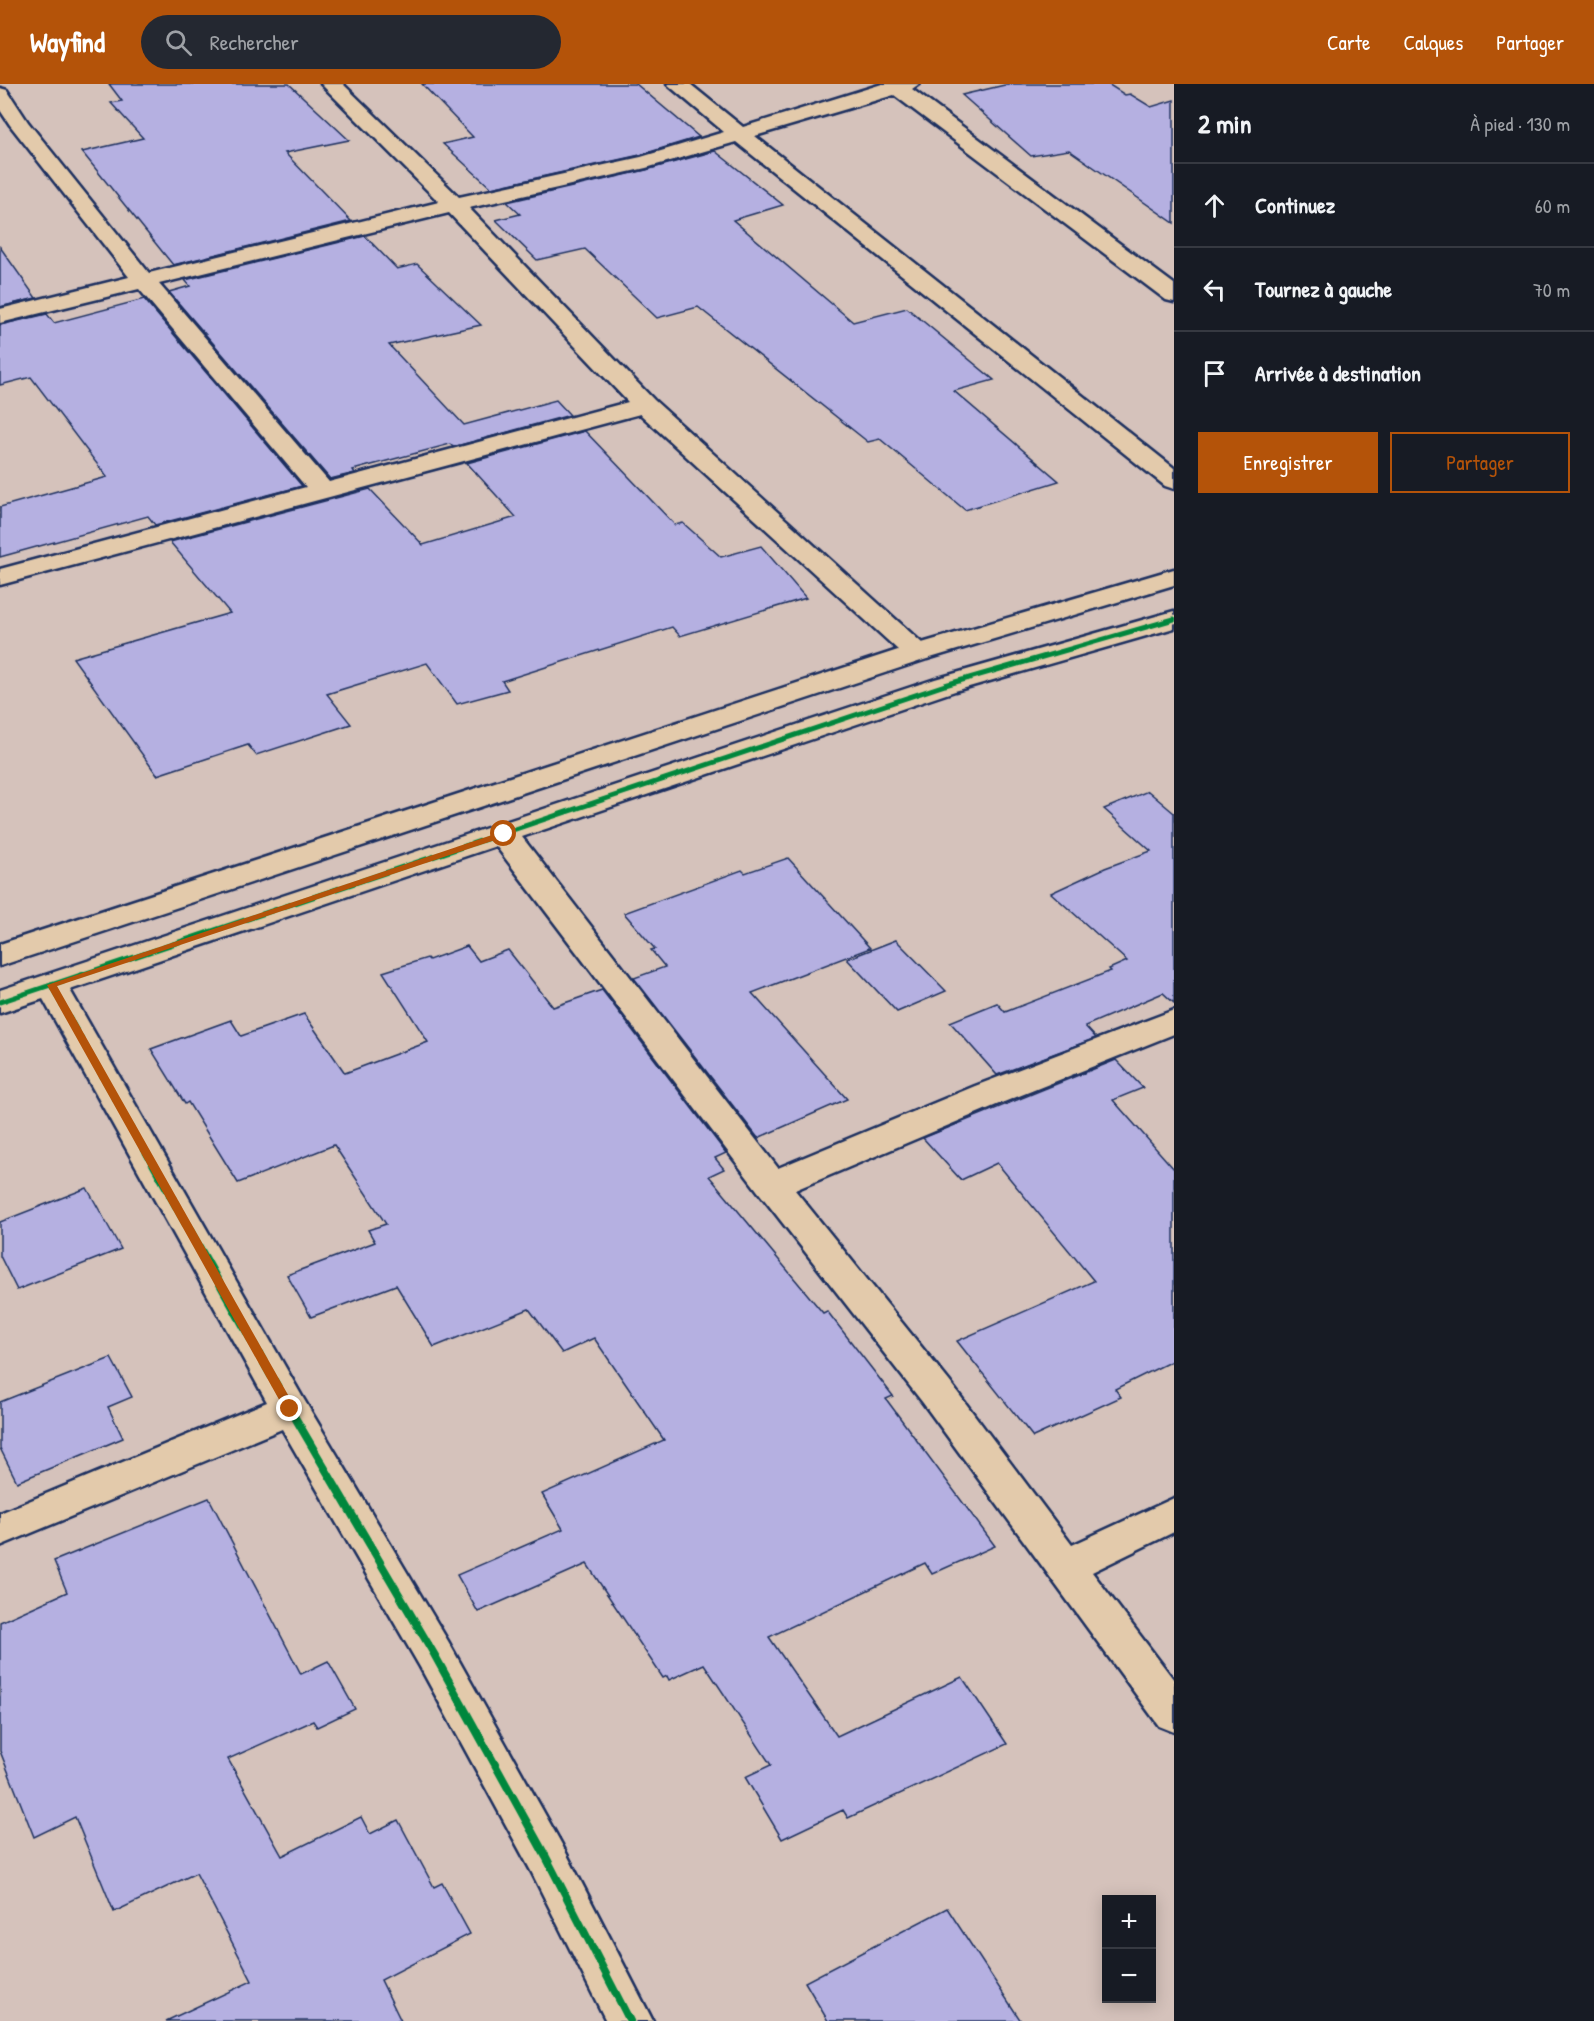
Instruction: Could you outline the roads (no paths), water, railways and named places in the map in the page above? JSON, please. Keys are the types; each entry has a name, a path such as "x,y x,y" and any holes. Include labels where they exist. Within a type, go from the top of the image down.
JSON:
{"street":[{"path":"331,84 454,205 645,405 917,653"},
{"path":"677,84 1174,481"},
{"path":"0,316 454,205 646,162 741,135 899,85 1174,295"},
{"path":"0,94 10,128 323,491"},
{"path":"0,577 645,405"},
{"path":"0,955 917,653 1174,577"},
{"path":"0,1002 945,685 1174,619"},
{"path":"504,834 772,1185 936,1392 1174,1713"},
{"path":"51,985 290,1409 440,1664 546,1857 630,2021"},
{"path":"772,1185 987,1095 1174,1021"},
{"path":"0,1530 290,1409"},
{"path":"1066,1566 1174,1514"}]}
